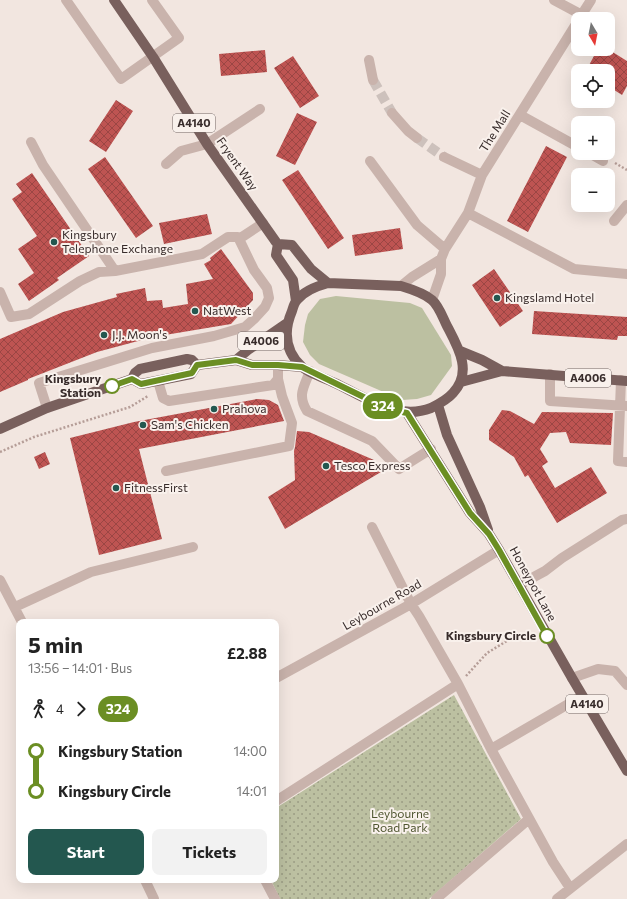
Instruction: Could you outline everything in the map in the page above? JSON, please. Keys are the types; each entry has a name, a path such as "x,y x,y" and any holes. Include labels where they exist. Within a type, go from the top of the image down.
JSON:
{"main road":[{"name":"Fryent Way","path":"114,0 153,57 208,144 278,244 276,255 293,280 296,301"},
{"path":"278,244 292,245 311,269 328,283"},
{"path":"328,283 401,286 432,300 442,315 460,351 462,361 461,382 454,393 438,405 423,411 407,413 382,406 306,369 289,350 286,337 287,323 296,301 316,286 328,283"},
{"name":"A4006","path":"236,360 287,323"},
{"name":"A4006","path":"460,351 482,360 502,371"},
{"name":"A4006","path":"0,429 48,408 132,379 135,373 140,369 187,359 192,360 197,365"},
{"name":"A4006","path":"132,379 141,384 158,381 191,374 197,365 236,360 252,365 278,365 306,369"},
{"name":"A4006","path":"461,382 502,371 624,381"},
{"name":"Honeypot Lane","path":"438,405 447,435 480,507 489,534"},
{"name":"Honeypot Lane","path":"407,413 470,513 489,534 499,550 582,696 627,771"}],"street":[{"path":"66,0 121,79 179,38 152,0"},
{"path":"554,0 571,12"},
{"name":"The Mall","path":"584,12 591,0"},
{"name":"The Mall","path":"432,300 441,274 441,259 445,249 468,213 482,175 571,33"},
{"path":"369,60 373,80"},
{"path":"166,164 181,151 208,144 260,109"},
{"path":"392,113 408,132 417,138"},
{"path":"520,115 571,143"},
{"path":"31,142 43,165 115,271"},
{"path":"444,157 482,175"},
{"path":"370,161 416,225 445,249"},
{"path":"614,221 627,205"},
{"path":"468,213 574,269 627,274"},
{"path":"239,239 263,223"},
{"path":"0,292 11,317 29,314 80,281 99,272 115,271 202,254 228,237 238,237 254,270 267,288 269,298 265,307 245,327 214,336 152,348 39,383 48,408"},
{"path":"401,286 412,277 441,259"},
{"path":"166,471 289,446 292,423 282,396 278,379 278,365"},
{"path":"306,369 301,395 303,404 307,411 372,441 399,469 431,449"},
{"path":"550,374 550,402 624,406"},
{"path":"158,381 163,398 169,401 273,385 278,379"},
{"path":"624,381 624,406 618,461 627,462"},
{"path":"519,585 545,571 562,558 622,520 627,519"},
{"path":"372,527 411,604 458,684 552,862 570,888"},
{"path":"15,607 91,572 193,547"},
{"name":"Leybourne Road","path":"279,676 411,604 499,550"},
{"path":"0,580 21,619"},
{"path":"572,678 598,670 615,671 627,685"},
{"path":"279,799 458,684"},
{"path":"491,749 582,696"},
{"path":"436,899 529,818"},
{"path":"557,899 627,844"},
{"path":"146,883 154,899"},
{"path":"267,883 275,899"}],"path":[{"path":"0,452 34,437 130,407 149,396"},
{"path":"458,684 487,653 520,633"}],"green space":[{"path":"336,296 410,303 422,308 451,355 452,366 431,395 417,399 402,400 319,364 310,355 303,342 308,314 320,299"},
{"name":"Leybourne Road Park","path":"454,695 521,819 429,899 280,899 272,883 279,883 279,806"}],"building":[{"path":"265,50 267,72 221,76 219,54"},
{"path":"615,54 627,61 627,86 622,95 615,90 615,64 590,64 594,56 615,56"},
{"path":"293,56 319,96 300,108 274,68"},
{"path":"116,100 133,111 106,152 89,141"},
{"path":"297,113 317,122 295,165 276,156"},
{"path":"546,146 567,157 528,232 507,221"},
{"path":"105,157 153,226 136,238 88,169"},
{"path":"298,170 344,238 328,249 282,180"},
{"name":"Kingsbury Telephone Exchange","path":"32,173 89,256 57,278 59,280 29,301 18,284 34,273 18,249 37,236 12,199 22,192 16,184"},
{"path":"207,214 212,234 164,244 159,223"},
{"path":"400,228 403,249 355,256 352,235"},
{"path":"221,249 253,293 253,300 231,324 153,337 97,352 28,379 0,392 0,339 63,312 117,297 116,294 145,288 147,301 162,300 163,308 188,304 186,284 213,279 204,264 211,260 210,258"},
{"name":"Kingslamd Hotel","path":"494,269 523,311 500,327 472,285"},
{"path":"534,311 627,317 627,336 618,336 617,340 532,334"},
{"path":"257,399 269,400 278,405 284,421 139,449 162,539 99,555 70,438 134,422"},
{"path":"502,410 510,411 534,424 542,412 613,413 611,445 570,443 566,432 550,433 540,449 548,462 542,466 555,488 591,467 607,493 557,523 528,475 525,477 514,457 489,440 489,430"},
{"path":"297,431 309,432 374,460 381,472 285,529 268,497 295,480 294,451"},
{"path":"45,452 50,464 39,469 34,457"}],"tunnel":[{"path":"373,80 392,113"},
{"path":"417,138 444,157"}],"bus line":[{"name":"324","path":"112,386 132,379 141,384 177,377 192,373 197,365 236,360 252,365 302,367 382,406 407,413 470,513 489,534 547,636"}],"place":[{"name":"Kingsbury Telephone Exchange","path":"54,242"},
{"name":"Kingslamd Hotel","path":"497,298"},
{"name":"NatWest","path":"195,311"},
{"name":"J.J. Moon's","path":"104,335"},
{"name":"Kingsbury Station","path":"112,386"},
{"name":"Prahova","path":"214,409"},
{"name":"Sam's Chicken","path":"143,425"},
{"name":"Tesco Express","path":"326,466"},
{"name":"FitnessFirst","path":"116,488"},
{"name":"Kingsbury Circle","path":"547,636"}]}
